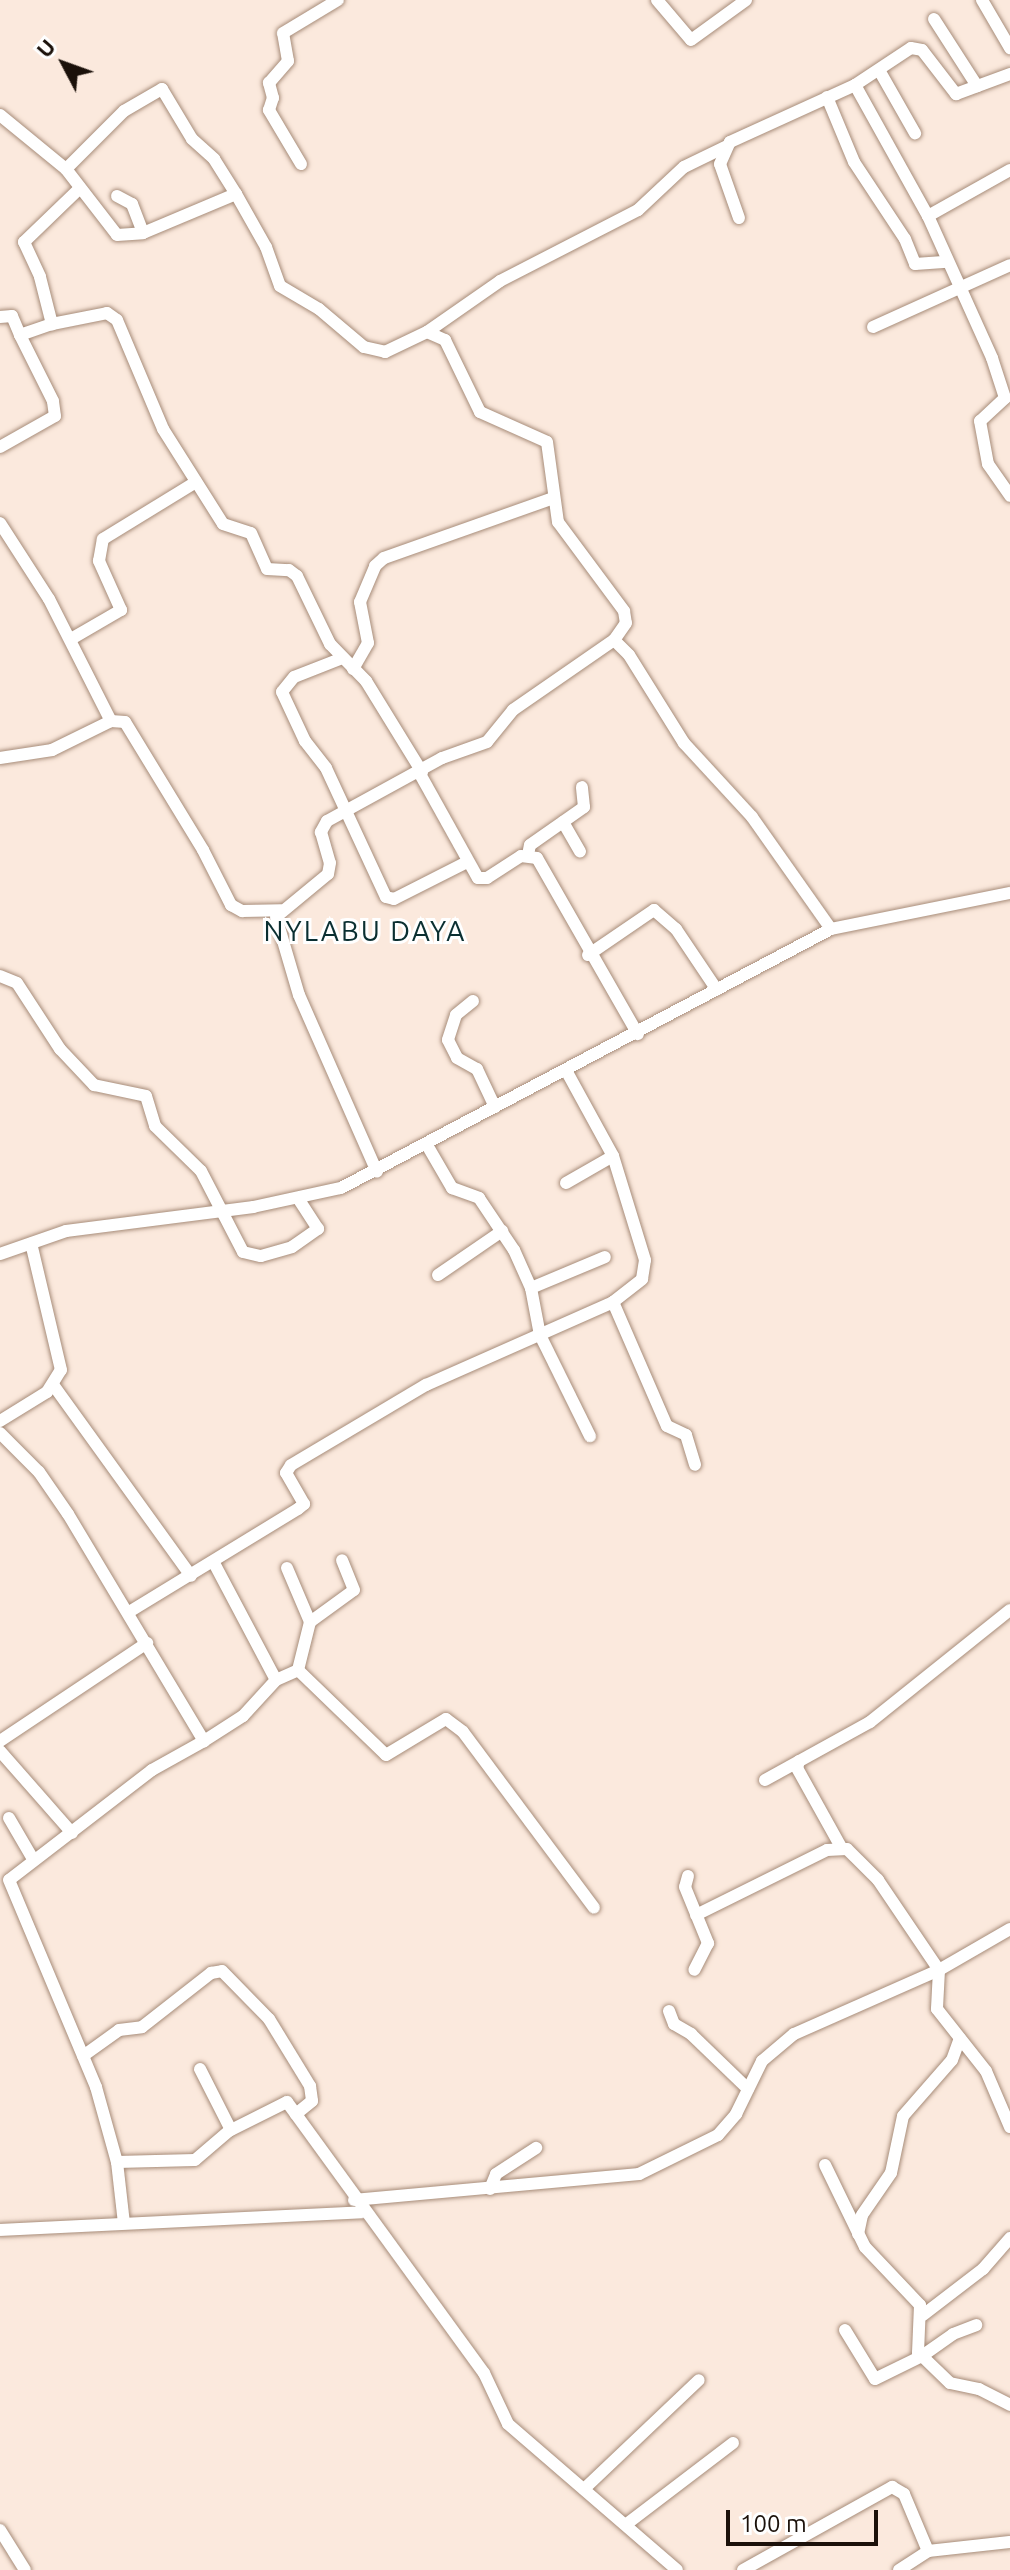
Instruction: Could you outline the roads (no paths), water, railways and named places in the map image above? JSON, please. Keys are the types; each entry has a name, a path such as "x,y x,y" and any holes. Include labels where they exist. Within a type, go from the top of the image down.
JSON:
{"street":[{"path":"301,164 269,110 273,98 269,83 288,61 281,40 285,31 338,0"},
{"path":"657,0 691,40 746,0"},
{"path":"982,0 1010,48"},
{"path":"934,19 977,86"},
{"path":"66,169 124,111 162,89 192,139 214,159 236,194 286,292 319,309 377,354 427,332 500,281 638,210 684,167 855,85 917,48 956,94 1010,74"},
{"path":"879,70 915,133"},
{"path":"855,85 928,216 1005,398 980,421 988,464 1010,496"},
{"path":"827,97 854,162 905,239 915,264 947,262"},
{"path":"0,115 66,169 117,235 143,233 236,194"},
{"path":"725,147 720,164 739,218"},
{"path":"928,216 1010,170"},
{"path":"52,324 40,277 24,242 80,188"},
{"path":"117,196 132,204 143,233"},
{"path":"873,327 959,291 1010,265"},
{"path":"20,335 52,324 107,313 117,320 163,429 196,482 223,524 251,533 267,569 289,570 297,576 340,659 353,669 393,720 465,863 482,880 528,855 537,858 588,955 638,1034"},
{"path":"0,317 12,316 57,411 47,423 0,447"},
{"path":"377,1172 299,995 275,925 281,910 328,874 330,863 321,832 342,810 421,773 442,758 487,742 513,710 614,640 626,623 624,611 558,522 547,442 540,434 499,424 480,412 448,344 427,332"},
{"path":"71,639 121,610 99,561 103,539 196,482"},
{"path":"353,669 368,646 360,602 375,566 384,558 553,498"},
{"path":"0,523 71,639 111,721 128,727 203,850 231,905 242,911 281,910"},
{"path":"614,640 629,655 684,743 747,810 831,929"},
{"path":"340,659 294,677 282,690 305,741 326,768 342,810 388,899 465,863"},
{"path":"0,758 52,750 111,721"},
{"path":"528,855 530,845 584,807 582,787"},
{"path":"563,822 580,852"},
{"path":"0,1254 93,1226 219,1212 298,1198 377,1172 831,929 1010,893"},
{"path":"588,955 654,910 676,929 717,990"},
{"path":"0,976 17,983 60,1049 94,1085 146,1096 155,1126 201,1171 219,1212 243,1252 261,1256 292,1247 318,1229 317,1220 298,1198"},
{"path":"473,1001 456,1015 448,1040 457,1058 477,1069 495,1107"},
{"path":"129,1612 214,1563 303,1505 287,1477 291,1465 426,1385 613,1302 642,1279 646,1269 613,1156 567,1072"},
{"path":"427,1145 452,1188 473,1192 502,1231 531,1288 540,1335 590,1436"},
{"path":"566,1183 613,1156"},
{"path":"438,1275 502,1231"},
{"path":"0,1421 54,1386 60,1366 31,1243"},
{"path":"531,1288 605,1257"},
{"path":"613,1302 667,1426 686,1435 695,1465"},
{"path":"54,1386 191,1576"},
{"path":"0,1433 39,1472 129,1612 204,1741"},
{"path":"310,1622 354,1590 342,1560"},
{"path":"214,1563 276,1680"},
{"path":"287,1568 310,1622 298,1670"},
{"path":"765,1780 883,1713 1010,1610"},
{"path":"0,1741 147,1643"},
{"path":"124,2223 117,2162 83,2056 58,2006 36,1935 4,1886 13,1873 72,1833 152,1770 243,1716 276,1680 298,1670"},
{"path":"298,1670 386,1755 442,1719 463,1732 594,1908"},
{"path":"0,1751 72,1833"},
{"path":"799,1761 797,1768 841,1847 878,1880 939,1970 936,2005 986,2071 1010,2127"},
{"path":"9,1818 33,1859"},
{"path":"696,1915 841,1847"},
{"path":"688,1876 685,1887 708,1943 694,1970"},
{"path":"354,2200 639,2174 718,2135 736,2114 766,2056 794,2034 939,1970 1010,1929"},
{"path":"83,2056 119,2030 142,2027 211,1973 222,1971 269,2019 310,2086 312,2101 296,2114"},
{"path":"669,2011 674,2024 691,2034 748,2089"},
{"path":"858,2234 862,2215 894,2164 903,2116 952,2060 960,2038"},
{"path":"200,2069 231,2130"},
{"path":"117,2162 195,2160 231,2130 283,2102 296,2114 362,2212 484,2373 503,2418 549,2463 628,2523 676,2570"},
{"path":"490,2189 496,2174 536,2148"},
{"path":"825,2165 858,2234 875,2261 917,2301 923,2315 916,2349 950,2383 979,2389 1010,2405"},
{"path":"0,2230 362,2212"},
{"path":"923,2315 983,2269 1010,2238"},
{"path":"845,2330 875,2379 922,2356 953,2334 976,2325"},
{"path":"584,2489 699,2380"},
{"path":"628,2523 733,2443"},
{"path":"743,2570 892,2487 904,2494 928,2551"},
{"path":"0,2530 25,2570"},
{"path":"899,2570 928,2551 1010,2542"}],"district":[{"name":"NYLABU DAYA","path":"365,931"}]}
